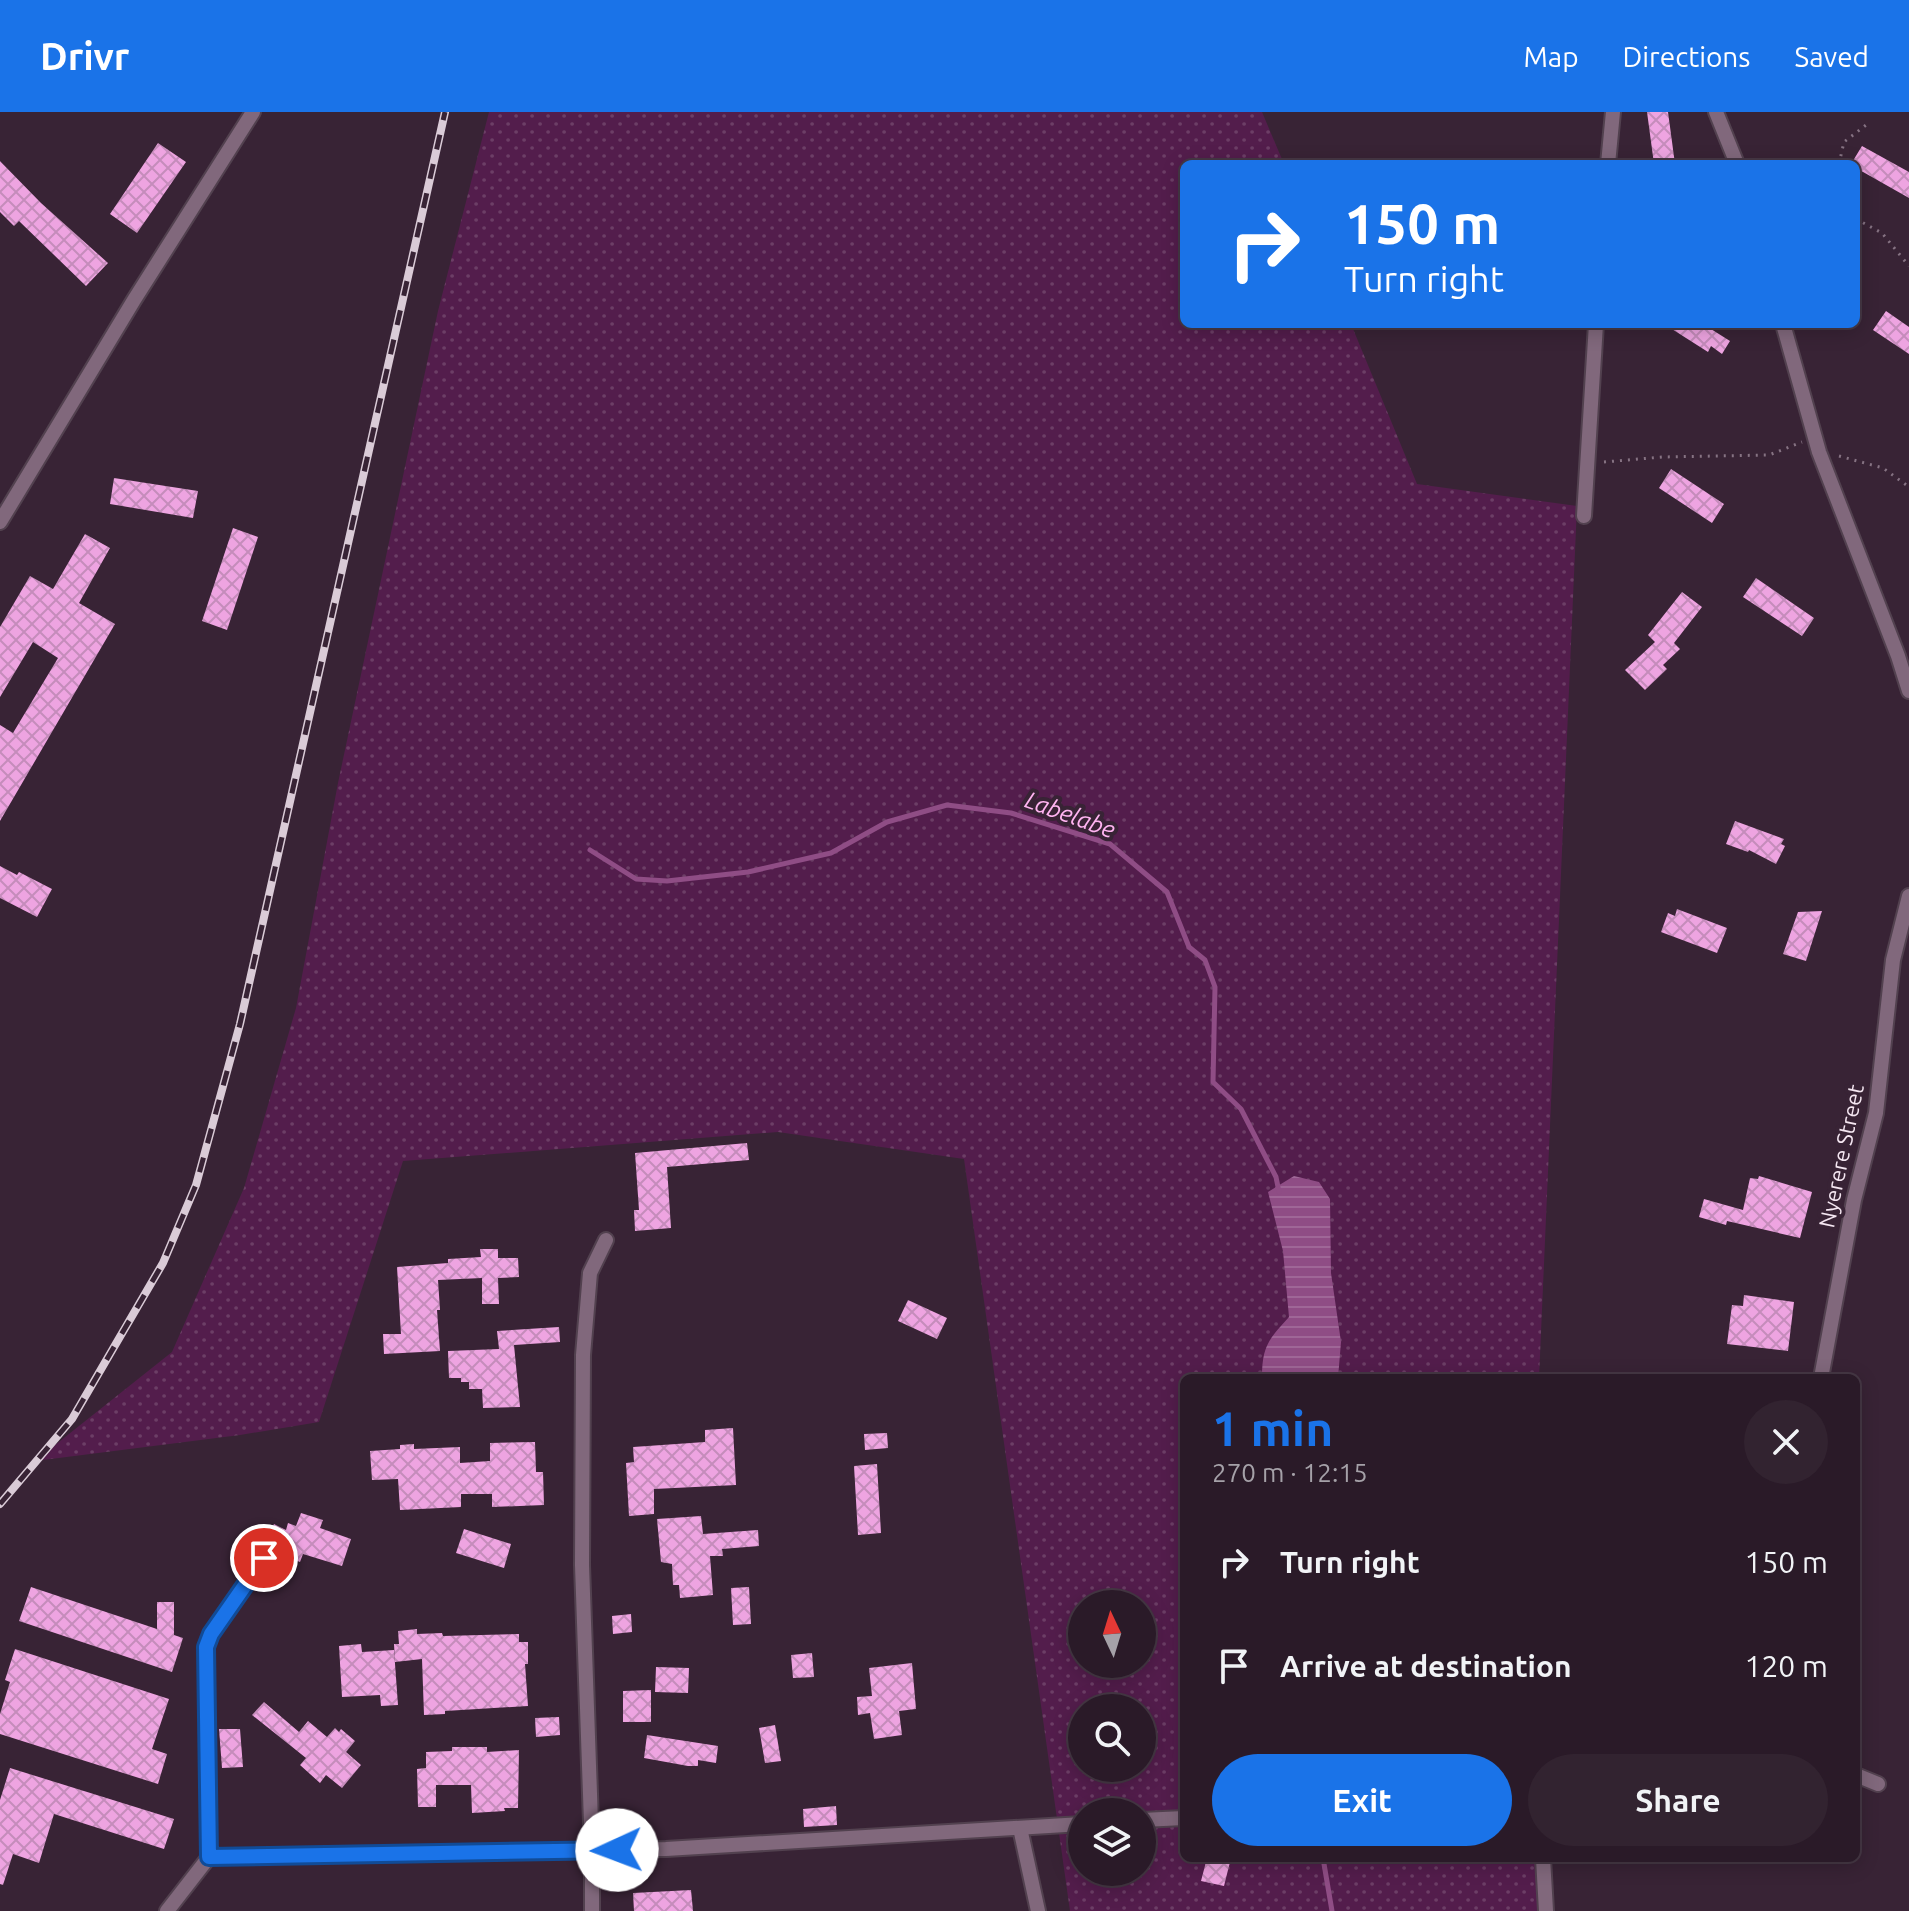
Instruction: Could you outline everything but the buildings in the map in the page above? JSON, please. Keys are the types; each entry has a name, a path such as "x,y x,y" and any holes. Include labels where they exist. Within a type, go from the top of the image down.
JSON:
{"street":[{"path":"0,522 134,300 253,112"},
{"path":"1608,160 1613,112"},
{"path":"1716,112 1735,160"},
{"path":"1584,516 1596,328"},
{"path":"1784,328 1818,444 1904,659 1909,691"},
{"name":"Nyerere Street","path":"1822,1374 1854,1200 1876,1113 1893,960 1909,896"},
{"path":"592,1911 582,1565 583,1355 590,1273 606,1240"},
{"path":"167,1911 209,1857 206,1647 211,1634 264,1558"},
{"path":"1860,1777 1878,1784"},
{"path":"1156,1819 1180,1818"},
{"path":"209,1857 592,1851 1068,1825"},
{"path":"1020,1828 1038,1911"},
{"path":"1543,1862 1546,1911"}],"path":[{"path":"1840,160 1844,142 1866,125"},
{"path":"1860,221 1882,233 1909,266"},
{"path":"1588,460 1613,463 1662,457 1769,455 1818,444 1883,468 1909,487"}],"shaded area":[{"path":"489,112 1262,112 1282,160 1180,160 1180,328 1353,328 1417,484 1577,506 1539,1374 1180,1374 1180,1862 1537,1862 1538,1911 1070,1911 964,1159 778,1132 403,1161 319,1422 35,1461 172,1352 244,1188 296,1008 338,783 438,311"},
{"path":"1294,1176 1319,1182 1330,1199 1331,1273 1341,1342 1338,1374 1262,1374 1268,1344 1289,1317 1283,1251 1268,1192"}],"waterway":[{"name":"Labelabe","path":"590,850 636,879 667,881 748,872 831,853 887,822 947,805 1011,813 1110,844 1167,892 1189,947 1205,960 1215,987 1213,1082 1241,1109 1276,1177 1279,1192"},
{"name":"Labelabe","path":"1324,1862 1332,1911"}],"railway":[{"path":"0,1504 72,1419 163,1263 196,1185 240,1024 445,112"}],"route":[{"path":"264,1558 211,1634 206,1647 209,1857 617,1850"}]}
